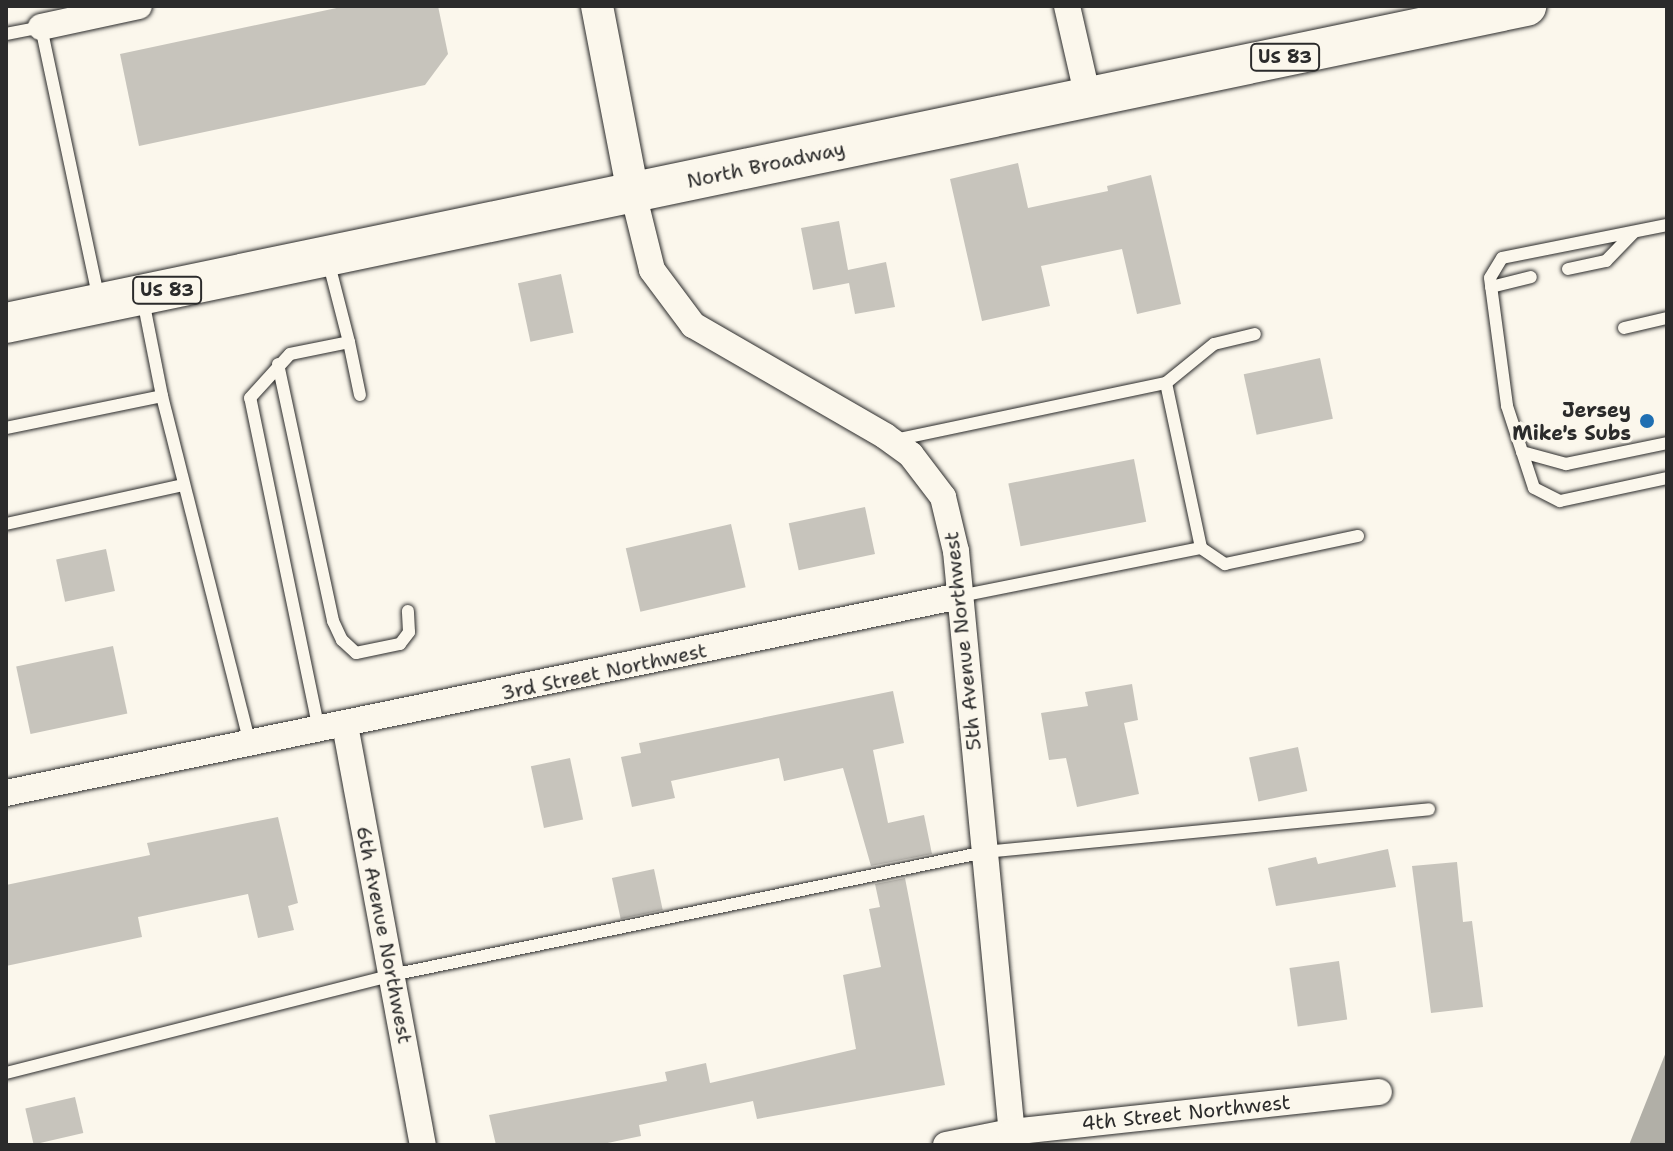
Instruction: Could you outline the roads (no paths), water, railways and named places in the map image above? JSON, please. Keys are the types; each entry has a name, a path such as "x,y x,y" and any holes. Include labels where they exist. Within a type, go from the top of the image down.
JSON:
{"main road":[{"name":"North Broadway","path":"6,323 1088,98 1404,25 1526,6"}],"street":[{"path":"41,27 139,6"},
{"path":"597,6 633,193"},
{"path":"1067,6 1088,98"},
{"name":"5th Avenue Northwest","path":"633,193 652,270 693,325 891,441 911,455 943,497 960,596 1012,1138"},
{"name":"3rd Street Northwest","path":"6,793 960,596"},
{"name":"6th Avenue Northwest","path":"345,725 423,1145"},
{"name":"4th Street Northwest","path":"946,1145 1379,1092"}],"lane":[{"path":"6,34 41,27 100,303"},
{"path":"1667,225 1502,258 1490,278 1507,406 1534,488 1560,501 1667,478"},
{"path":"1568,269 1606,261 1634,232"},
{"path":"327,257 360,395"},
{"path":"1491,287 1531,277"},
{"path":"142,295 162,396 250,744"},
{"path":"1624,328 1667,318"},
{"path":"891,441 1166,383 1214,344 1255,334"},
{"path":"319,730 250,398 290,354 349,342"},
{"path":"278,364 333,621 342,640 356,653 400,644 409,632 408,611"},
{"path":"1166,383 1201,548 1225,564 1358,536"},
{"path":"6,428 162,396"},
{"path":"1522,452 1566,464 1667,443"},
{"path":"6,524 184,485"},
{"name":"3rd Street Northwest","path":"960,596 1201,548"},
{"path":"6,1073 392,975 985,852 1429,809"}],"place":[{"name":"Jersey Mike's Subs","path":"1647,421"}]}
